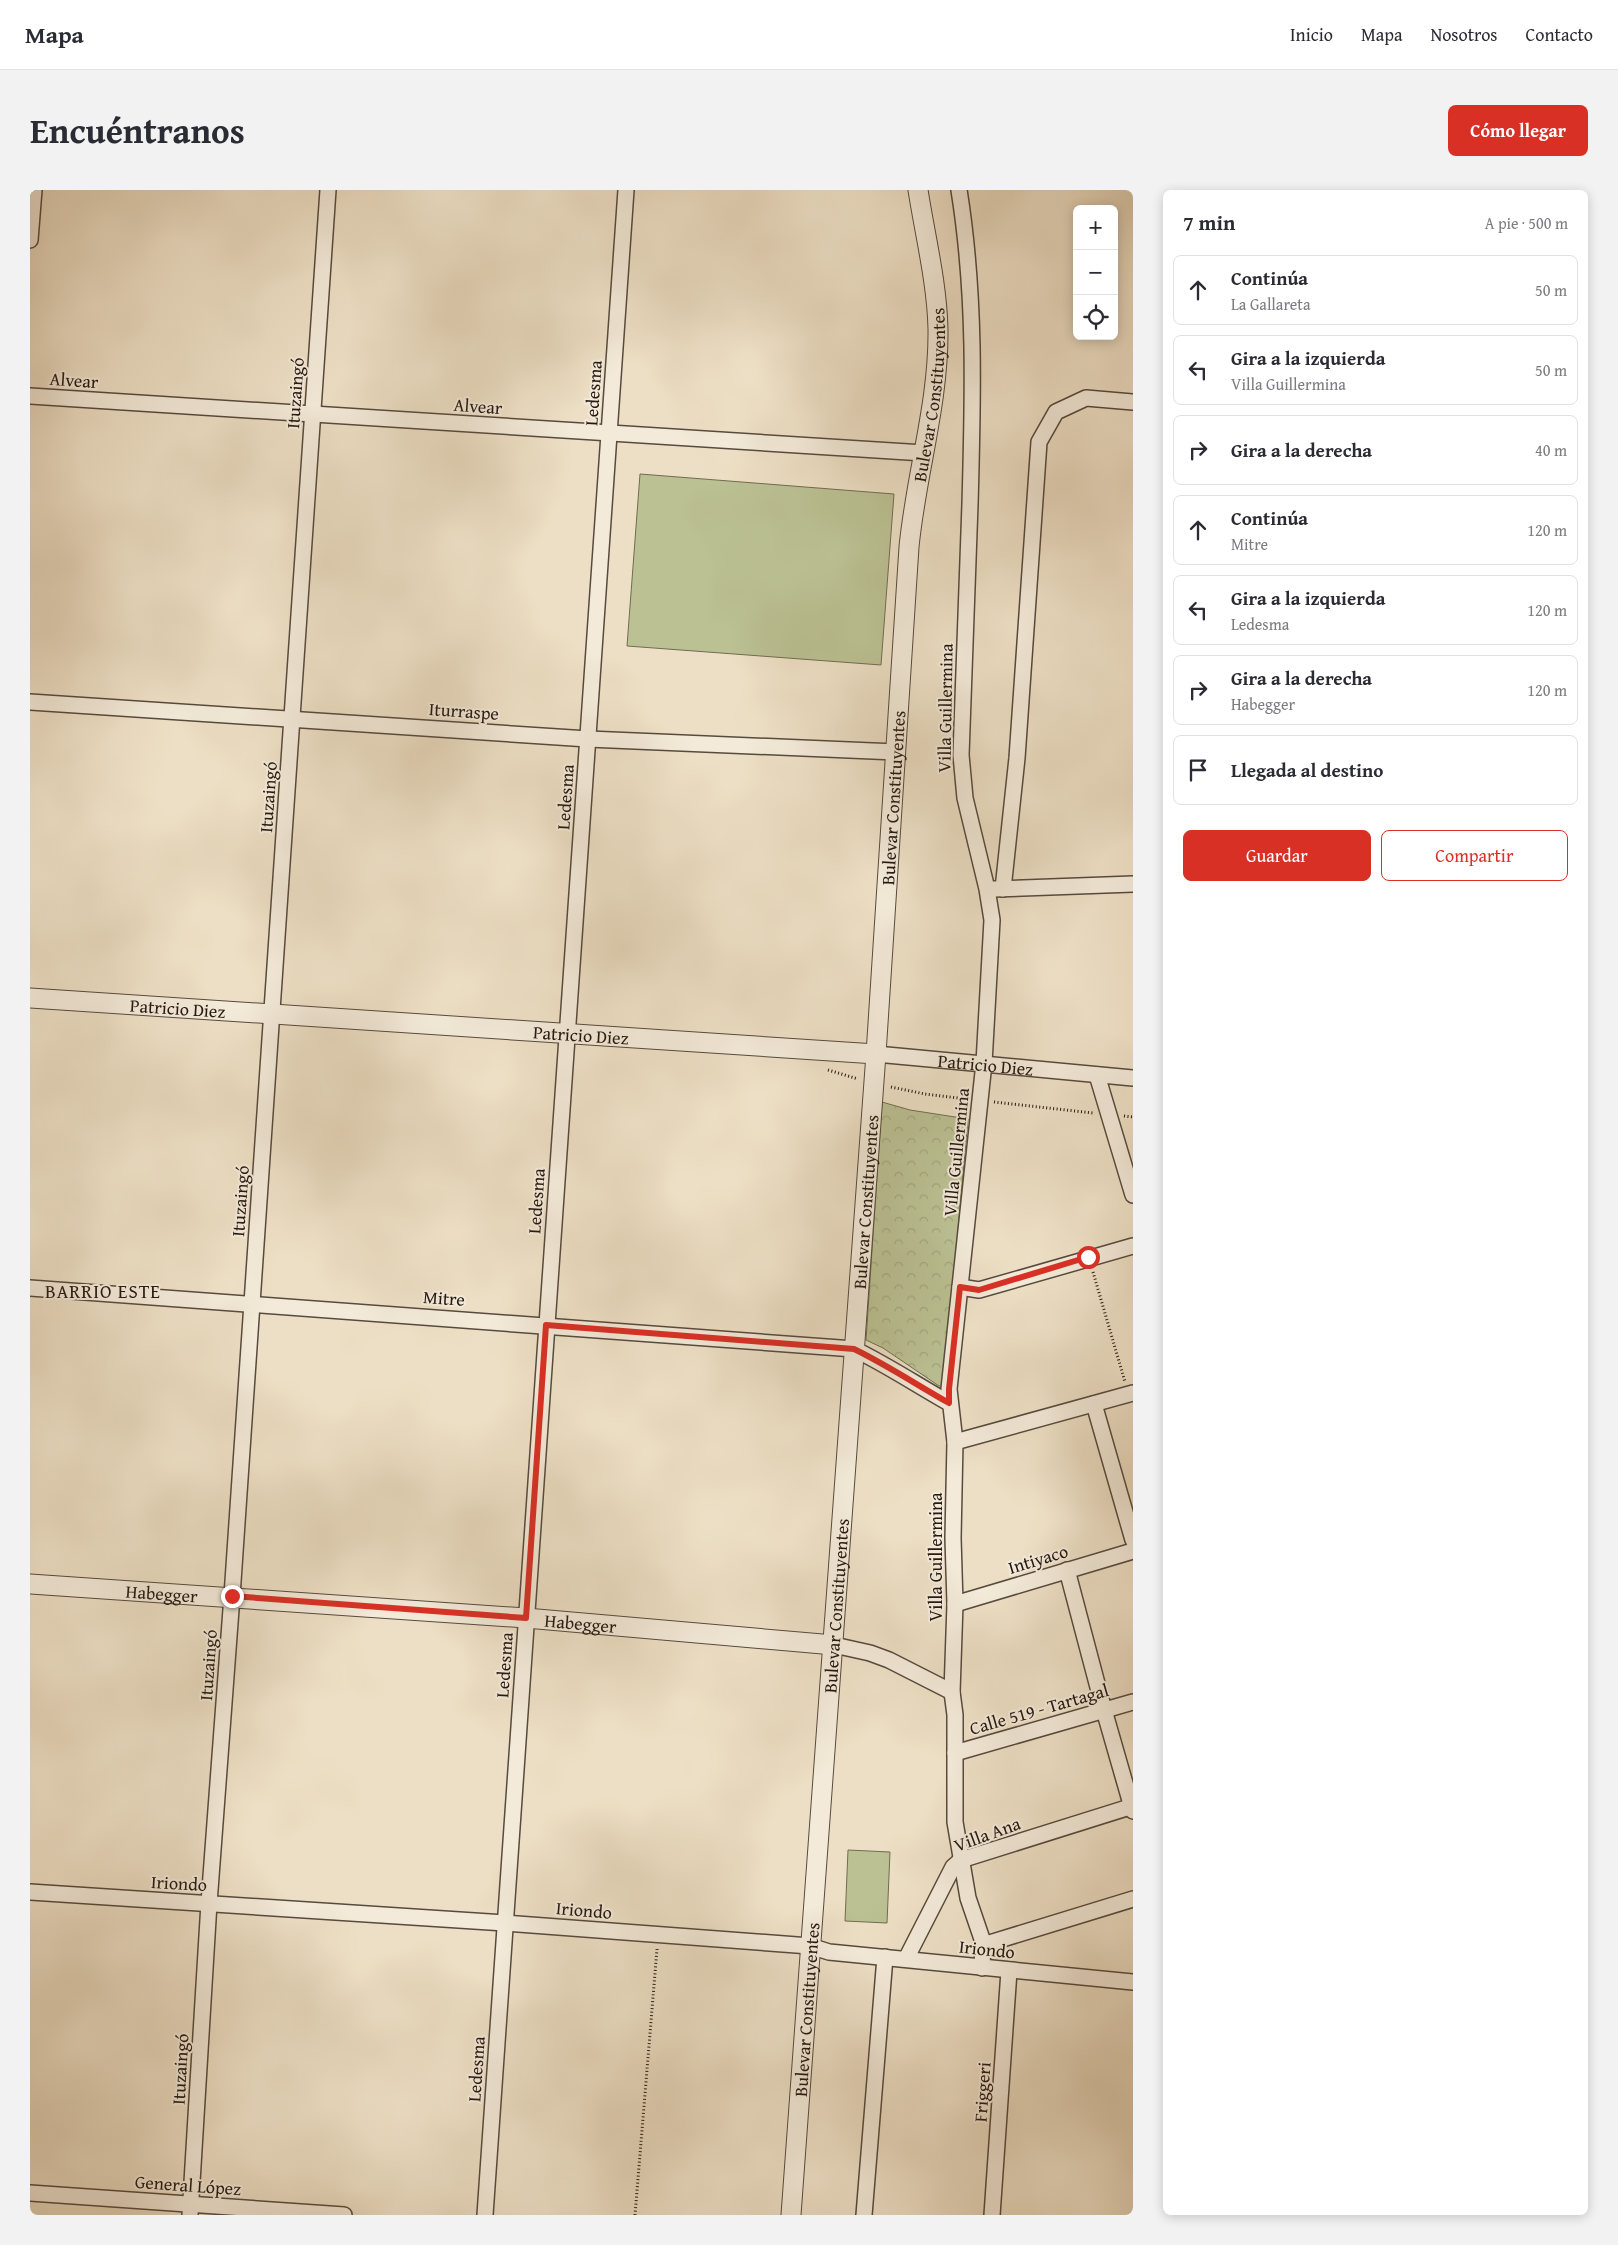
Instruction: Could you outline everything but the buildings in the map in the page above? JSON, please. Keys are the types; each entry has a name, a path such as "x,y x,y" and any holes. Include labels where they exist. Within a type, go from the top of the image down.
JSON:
{"street":[{"path":"30,240 34,190"},
{"name":"Ituzaingó","path":"191,2209 209,1903 232,1596 328,190"},
{"name":"Ledesma","path":"485,2215 626,190"},
{"name":"Bulevar Constituyentes","path":"791,2215 876,1054 908,547 912,512 934,396 938,328 933,283 918,190"},
{"name":"Villa Guillermina","path":"959,190 966,229 972,306 974,381 961,754 965,798 988,889 992,920 984,1063 949,1389 949,1403 955,1442 952,1538 955,1604 952,1692 955,1753 955,1822 968,1898 983,1946 982,1968"},
{"name":"Alvear","path":"30,396 924,453"},
{"path":"1003,889 1017,758 1039,442 1056,412 1086,398 1133,402"},
{"name":"Iturraspe","path":"30,702 588,739 896,752"},
{"path":"988,889 1133,884"},
{"name":"Patricio Diez","path":"30,998 876,1054 1133,1078"},
{"path":"1097,1075 1133,1195"},
{"path":"960,1287 979,1290 1088,1257 1133,1246"},
{"name":"Mitre","path":"30,1288 854,1349"},
{"path":"854,1349 885,1364 911,1382 949,1403"},
{"path":"955,1442 1131,1393"},
{"path":"1094,1404 1133,1540"},
{"name":"Intiyaco","path":"955,1604 1133,1551"},
{"path":"1068,1570 1104,1710 1132,1808"},
{"name":"Habegger","path":"30,1584 232,1596 834,1644"},
{"path":"834,1644 870,1652 952,1692"},
{"name":"Calle 519 - Tartagal","path":"955,1753 1133,1702"},
{"name":"Villa Ana","path":"906,1959 953,1867 961,1860 1132,1808"},
{"name":"Iriondo","path":"30,1892 505,1923 810,1946 829,1952 1133,1982"},
{"path":"983,1946 1133,1899"},
{"path":"864,2215 886,1957"},
{"name":"Friggeri","path":"992,2215 1009,1971"},
{"name":"General López","path":"30,2193 191,2209 344,2215"}],"path":[{"path":"1088,1257 1131,1393"},
{"path":"635,2215 658,1935"}],"green space":[{"path":"640,474 894,494 881,665 627,646"},
{"path":"882,1102 910,1110 968,1119 944,1386 939,1386 883,1348 866,1340"},
{"path":"848,1850 890,1852 887,1923 845,1921"}],"district":[{"name":"BARRIO ESTE","path":"103,1291"}],"route":[{"path":"232,1596 526,1618 546,1325 854,1349 885,1364 911,1382 949,1403 960,1287 979,1290 1088,1257"}]}
